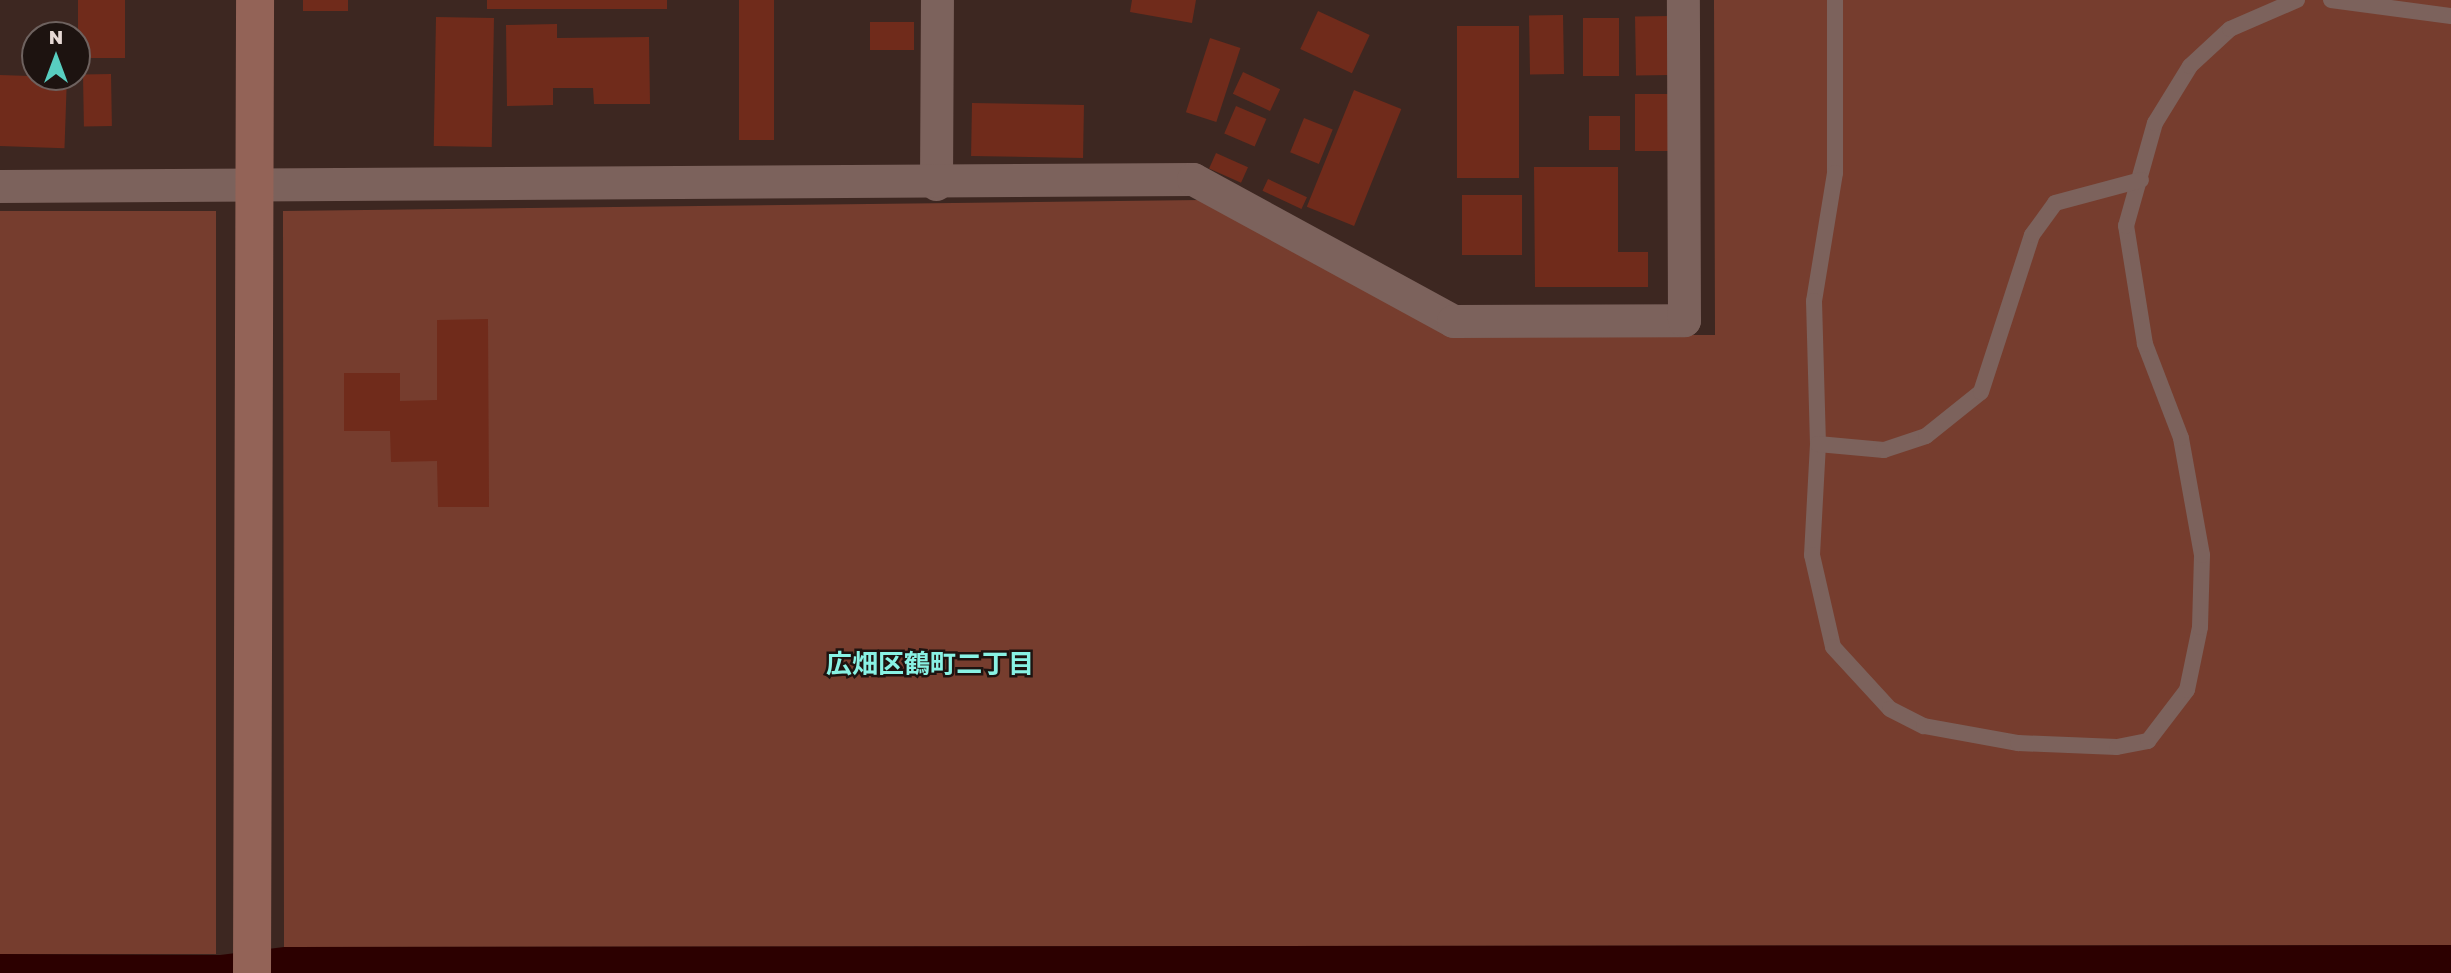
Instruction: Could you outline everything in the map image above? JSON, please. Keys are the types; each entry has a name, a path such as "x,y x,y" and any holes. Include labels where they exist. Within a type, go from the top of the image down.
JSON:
{"street":[{"path":"252,973 255,0"},
{"path":"936,184 937,0"},
{"path":"0,186 936,184 1193,179 1453,321 1684,320 1683,0"}],"lane":[{"path":"1835,0 1835,173 1814,301 1818,444 1816,591 1833,647 1890,709 1924,726 1972,737 2117,747 2148,741 2187,690 2200,627 2202,555 2181,438 2145,344 2135,299 2126,226 2155,122 2190,66 2230,29 2297,0"},
{"path":"2331,0 2451,16"},
{"path":"1818,444 1884,450 1926,436 1982,392 2032,235 2055,203 2141,180"}],"shaded area":[{"path":"1714,0 2451,0 2451,945 284,947 283,211 1200,200 1449,335 1715,335"},
{"path":"0,211 216,211 216,954 0,954"},
{"path":"2451,945 2451,973 0,973 0,954 220,955 284,947"}],"building":[{"path":"78,0 125,0 125,58 91,58 91,21 78,21"},
{"path":"303,0 348,0 348,11 303,11"},
{"path":"487,0 667,0 667,9 487,9"},
{"path":"739,0 774,0 774,140 739,140"},
{"path":"1132,0 1196,0 1192,23 1130,12"},
{"path":"1318,11 1370,35 1352,73 1300,49"},
{"path":"1563,15 1564,74 1530,75 1529,16"},
{"path":"1670,16 1671,75 1636,76 1635,17"},
{"path":"436,17 494,18 492,147 434,146"},
{"path":"1583,18 1619,18 1619,76 1583,76"},
{"path":"870,22 914,22 914,50 870,50"},
{"path":"557,24 557,38 649,37 650,104 594,104 593,88 553,88 553,105 507,106 506,25"},
{"path":"1457,26 1519,26 1519,178 1457,178"},
{"path":"1210,38 1240,48 1216,122 1186,112"},
{"path":"1243,72 1280,89 1270,111 1233,94"},
{"path":"91,74 111,74 112,126 84,126 83,91 91,91"},
{"path":"0,75 21,76 21,91 66,91 64,148 0,146"},
{"path":"1354,90 1401,109 1354,226 1307,207"},
{"path":"1635,94 1672,94 1672,151 1635,151"},
{"path":"972,103 1084,105 1083,158 971,156"},
{"path":"1236,106 1266,119 1255,147 1224,134"},
{"path":"1589,116 1620,116 1620,150 1589,150"},
{"path":"1304,118 1333,130 1319,164 1290,152"},
{"path":"1216,153 1248,167 1241,183 1209,169"},
{"path":"1534,167 1618,167 1618,252 1648,252 1648,287 1535,287"},
{"path":"1268,179 1307,197 1301,209 1263,191"},
{"path":"1462,195 1522,195 1522,255 1462,255"},
{"path":"488,319 489,507 438,507 437,461 391,462 390,431 344,431 344,373 400,373 400,401 437,400 437,320"}],"district":[{"name":"広畑区鶴町二丁目","path":"930,664"}]}
